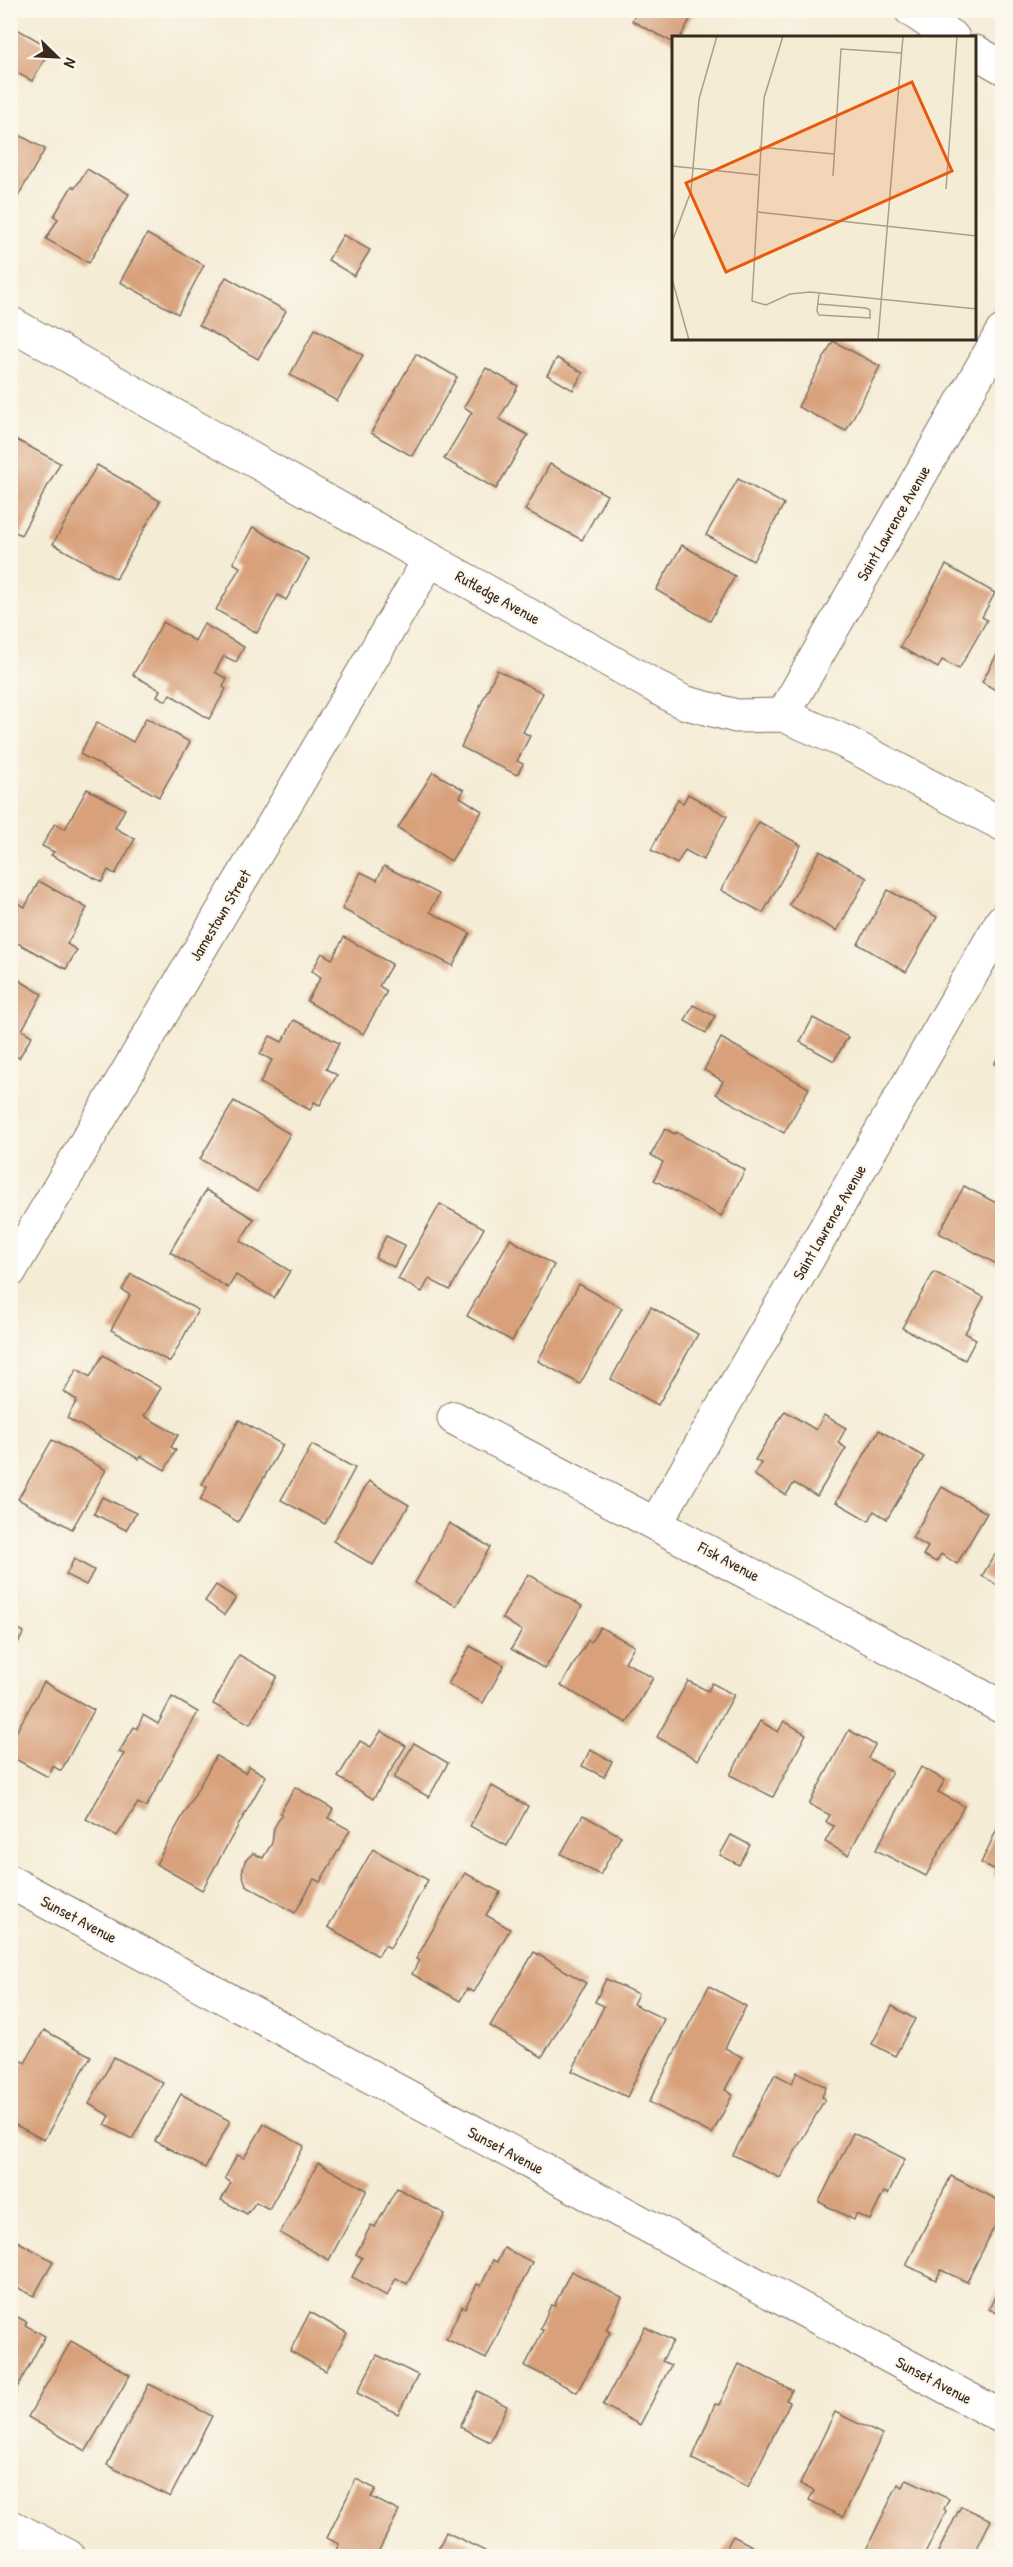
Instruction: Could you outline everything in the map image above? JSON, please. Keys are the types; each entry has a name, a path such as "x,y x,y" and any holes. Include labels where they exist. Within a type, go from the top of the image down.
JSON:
{"street":[{"path":"911,10 950,36"},
{"path":"977,53 1002,68"},
{"name":"Rutledge Avenue","path":"10,322 683,702 736,716 783,715 843,741 1002,824"},
{"name":"Saint Lawrence Avenue","path":"783,715 1002,332"},
{"name":"Jamestown Street","path":"10,1271 430,559"},
{"name":"Saint Lawrence Avenue","path":"656,1523 1002,921"},
{"name":"Fisk Avenue","path":"454,1418 1002,1707"},
{"name":"Sunset Avenue","path":"10,1882 1002,2417"},
{"path":"10,2526 68,2556"}],"building":[{"path":"638,10 695,10 681,36 672,36 672,42 632,21"},
{"path":"17,29 51,48 32,81 10,69 10,40"},
{"path":"10,130 45,149 10,210"},
{"path":"87,169 129,194 89,263 46,239 58,219 54,216 72,186 75,188"},
{"path":"147,234 204,265 178,314 120,282"},
{"path":"343,235 370,250 354,276 328,260"},
{"path":"226,277 286,311 258,359 199,325"},
{"path":"315,329 363,355 337,401 290,375"},
{"path":"833,341 880,366 846,431 798,407"},
{"path":"416,354 457,377 412,456 371,433"},
{"path":"557,358 583,373 573,390 547,375"},
{"path":"486,368 518,386 499,419 528,435 496,489 444,459 472,412 464,407"},
{"path":"13,438 60,463 21,535 10,529 10,443"},
{"path":"550,464 607,495 582,540 525,510"},
{"path":"97,465 160,501 116,579 53,544"},
{"path":"738,479 784,504 753,561 706,535"},
{"path":"253,527 309,559 286,600 278,595 257,633 216,610 240,567 233,563"},
{"path":"682,545 735,576 710,621 656,590"},
{"path":"946,565 995,593 982,617 987,620 959,669 942,660 938,668 900,647"},
{"path":"163,622 195,641 204,624 244,647 236,662 224,656 215,672 227,679 223,687 226,689 209,719 170,694 166,701 157,696 160,690 133,675"},
{"path":"1002,645 1002,694 982,682"},
{"path":"497,670 543,693 523,732 530,736 517,761 523,764 517,775 461,747"},
{"path":"146,718 190,742 159,797 80,754 97,722 133,742"},
{"path":"433,772 464,790 460,797 482,811 451,861 398,828"},
{"path":"87,789 125,809 115,828 135,839 115,874 108,870 102,882 51,855 54,852 42,846 55,823 65,829"},
{"path":"688,794 727,816 703,860 685,850 677,864 651,850 678,799 683,803"},
{"path":"759,822 801,845 763,913 721,890"},
{"path":"820,851 867,878 837,931 789,905"},
{"path":"384,866 439,894 430,912 470,933 453,966 342,909 361,872 377,880"},
{"path":"39,881 87,908 67,944 77,950 66,969 10,939 10,899 25,907"},
{"path":"888,890 937,917 906,972 858,944"},
{"path":"344,937 392,964 379,986 387,991 363,1034 307,1001 321,977 312,971 322,953 332,959"},
{"path":"17,979 42,994 22,1030 32,1036 19,1058 10,1053 10,987"},
{"path":"693,1005 715,1016 706,1033 685,1021"},
{"path":"813,1018 848,1037 834,1061 800,1042"},
{"path":"294,1020 339,1043 326,1069 337,1075 320,1105 314,1102 310,1110 260,1083 272,1060 260,1054 270,1036 282,1042"},
{"path":"721,1038 809,1088 784,1133 716,1094 723,1081 704,1070"},
{"path":"1002,1051 1002,1069 994,1064"},
{"path":"234,1101 290,1134 257,1192 200,1159"},
{"path":"665,1129 675,1134 676,1132 745,1170 721,1216 654,1180 663,1162 651,1155"},
{"path":"964,1186 1002,1206 1002,1267 939,1233"},
{"path":"206,1190 254,1219 240,1241 290,1271 274,1298 236,1275 228,1288 170,1252"},
{"path":"440,1204 484,1228 450,1290 429,1279 422,1292 398,1279"},
{"path":"386,1236 405,1245 394,1267 375,1258"},
{"path":"510,1239 554,1265 512,1341 467,1316"},
{"path":"934,1272 984,1297 965,1333 976,1339 965,1360 902,1328"},
{"path":"131,1274 198,1310 170,1362 111,1330 130,1295 122,1290"},
{"path":"579,1284 622,1308 580,1384 538,1361"},
{"path":"651,1307 698,1334 658,1405 611,1379"},
{"path":"103,1355 161,1388 144,1416 178,1435 171,1447 176,1450 165,1470 141,1456 139,1459 67,1418 77,1400 64,1392 77,1369 90,1377"},
{"path":"785,1411 816,1430 824,1415 846,1428 838,1443 846,1448 817,1496 794,1483 786,1495 754,1475 761,1463 755,1460"},
{"path":"239,1420 283,1445 238,1522 200,1500 207,1487 202,1484"},
{"path":"879,1430 924,1457 887,1519 874,1511 869,1521 836,1502"},
{"path":"52,1440 106,1470 72,1529 18,1499"},
{"path":"312,1445 355,1468 325,1524 281,1500"},
{"path":"369,1481 409,1505 373,1565 333,1541"},
{"path":"942,1487 987,1513 957,1564 941,1554 936,1562 923,1555 928,1547 912,1538"},
{"path":"102,1497 136,1513 126,1530 94,1514"},
{"path":"449,1523 490,1547 456,1606 415,1583"},
{"path":"1002,1542 1002,1588 982,1576"},
{"path":"74,1559 94,1570 86,1585 66,1575"},
{"path":"528,1574 582,1606 545,1669 511,1649 522,1631 502,1618"},
{"path":"216,1585 236,1598 224,1615 205,1601"},
{"path":"10,1596 18,1600 10,1616"},
{"path":"10,1625 24,1632 10,1658"},
{"path":"600,1627 634,1646 625,1662 653,1678 627,1723 561,1686 588,1640 591,1642"},
{"path":"470,1646 504,1665 483,1703 448,1684"},
{"path":"239,1655 277,1676 250,1724 213,1704"},
{"path":"688,1681 708,1691 712,1683 734,1695 698,1760 657,1737"},
{"path":"44,1682 94,1710 61,1771 53,1766 48,1777 10,1756 10,1743"},
{"path":"172,1697 198,1712 146,1807 138,1803 117,1836 86,1819 124,1754 119,1752 134,1727 137,1729 143,1715 158,1724"},
{"path":"760,1721 778,1732 784,1721 806,1734 773,1797 730,1775"},
{"path":"849,1730 875,1745 868,1758 892,1772 848,1855 825,1842 834,1826 826,1822 830,1815 809,1804"},
{"path":"381,1731 406,1746 373,1799 338,1777 360,1741 371,1747"},
{"path":"414,1743 448,1763 429,1797 394,1778"},
{"path":"590,1750 612,1761 604,1777 582,1766"},
{"path":"216,1756 245,1773 249,1766 266,1776 202,1890 156,1864"},
{"path":"921,1767 945,1780 938,1792 964,1806 926,1876 876,1850"},
{"path":"492,1786 528,1806 507,1846 470,1826"},
{"path":"295,1787 333,1809 328,1818 350,1830 320,1882 314,1879 295,1913 246,1885 242,1873 245,1861 253,1853 263,1858 272,1843 274,1828 282,1814 280,1813"},
{"path":"583,1815 621,1836 600,1875 561,1854"},
{"path":"999,1825 1002,1826 1002,1881 994,1876 996,1870 981,1863"},
{"path":"731,1835 750,1845 739,1865 720,1855"},
{"path":"373,1849 428,1880 390,1948 385,1945 378,1956 328,1927"},
{"path":"465,1873 500,1892 486,1915 510,1929 474,1992 467,1989 460,2001 412,1974 419,1960 416,1959"},
{"path":"534,1952 586,1983 542,2057 490,2026"},
{"path":"606,1979 638,1994 633,2004 664,2019 627,2097 572,2071 604,2006 595,2002"},
{"path":"709,1986 746,2006 725,2048 742,2057 725,2090 733,2094 712,2134 649,2102"},
{"path":"892,2006 915,2019 895,2056 872,2044"},
{"path":"44,2030 91,2056 44,2140 10,2122 10,2083 22,2061 25,2063"},
{"path":"114,2057 163,2083 132,2139 105,2125 110,2116 89,2104"},
{"path":"797,2072 826,2087 822,2097 825,2099 780,2178 733,2155 775,2074 792,2083"},
{"path":"181,2094 230,2121 205,2168 155,2141"},
{"path":"264,2124 304,2146 269,2209 256,2202 247,2214 221,2200 231,2183 225,2178 237,2155 244,2158"},
{"path":"853,2133 905,2159 888,2194 884,2192 870,2220 856,2214 854,2220 819,2202"},
{"path":"318,2163 367,2190 329,2260 280,2233"},
{"path":"951,2176 1002,2202 1002,2211 967,2282 941,2270 936,2280 906,2265"},
{"path":"397,2188 445,2214 407,2284 396,2278 387,2296 352,2277 362,2258 356,2254 371,2225 375,2227"},
{"path":"17,2241 53,2261 34,2296 10,2284 10,2254"},
{"path":"504,2248 532,2262 486,2359 446,2339 462,2306 465,2308 477,2284 481,2286 493,2260 497,2262"},
{"path":"571,2271 622,2297 606,2330 610,2332 577,2392 525,2366 543,2330 540,2329 551,2305 554,2306"},
{"path":"1002,2282 1002,2316 989,2309"},
{"path":"310,2312 347,2333 326,2371 290,2351"},
{"path":"10,2313 27,2322 25,2325 45,2336 13,2395 10,2394"},
{"path":"645,2327 673,2341 662,2361 671,2365 640,2425 603,2405"},
{"path":"71,2341 130,2375 86,2451 28,2417"},
{"path":"377,2355 418,2375 398,2414 357,2393"},
{"path":"739,2364 792,2390 786,2400 790,2402 748,2487 692,2459 715,2404 719,2405"},
{"path":"149,2384 212,2416 170,2497 107,2465"},
{"path":"477,2391 507,2406 490,2442 460,2427"},
{"path":"835,2412 882,2435 843,2517 809,2500 814,2491 800,2484"},
{"path":"356,2479 376,2489 371,2497 399,2511 376,2556 333,2556 339,2544 327,2538"},
{"path":"907,2479 949,2499 944,2509 946,2511 924,2556 863,2556 898,2484 903,2487"},
{"path":"961,2506 991,2520 973,2556 936,2556"},
{"path":"446,2532 485,2551 483,2556 435,2556"},
{"path":"733,2536 760,2550 757,2556 722,2556"}]}
